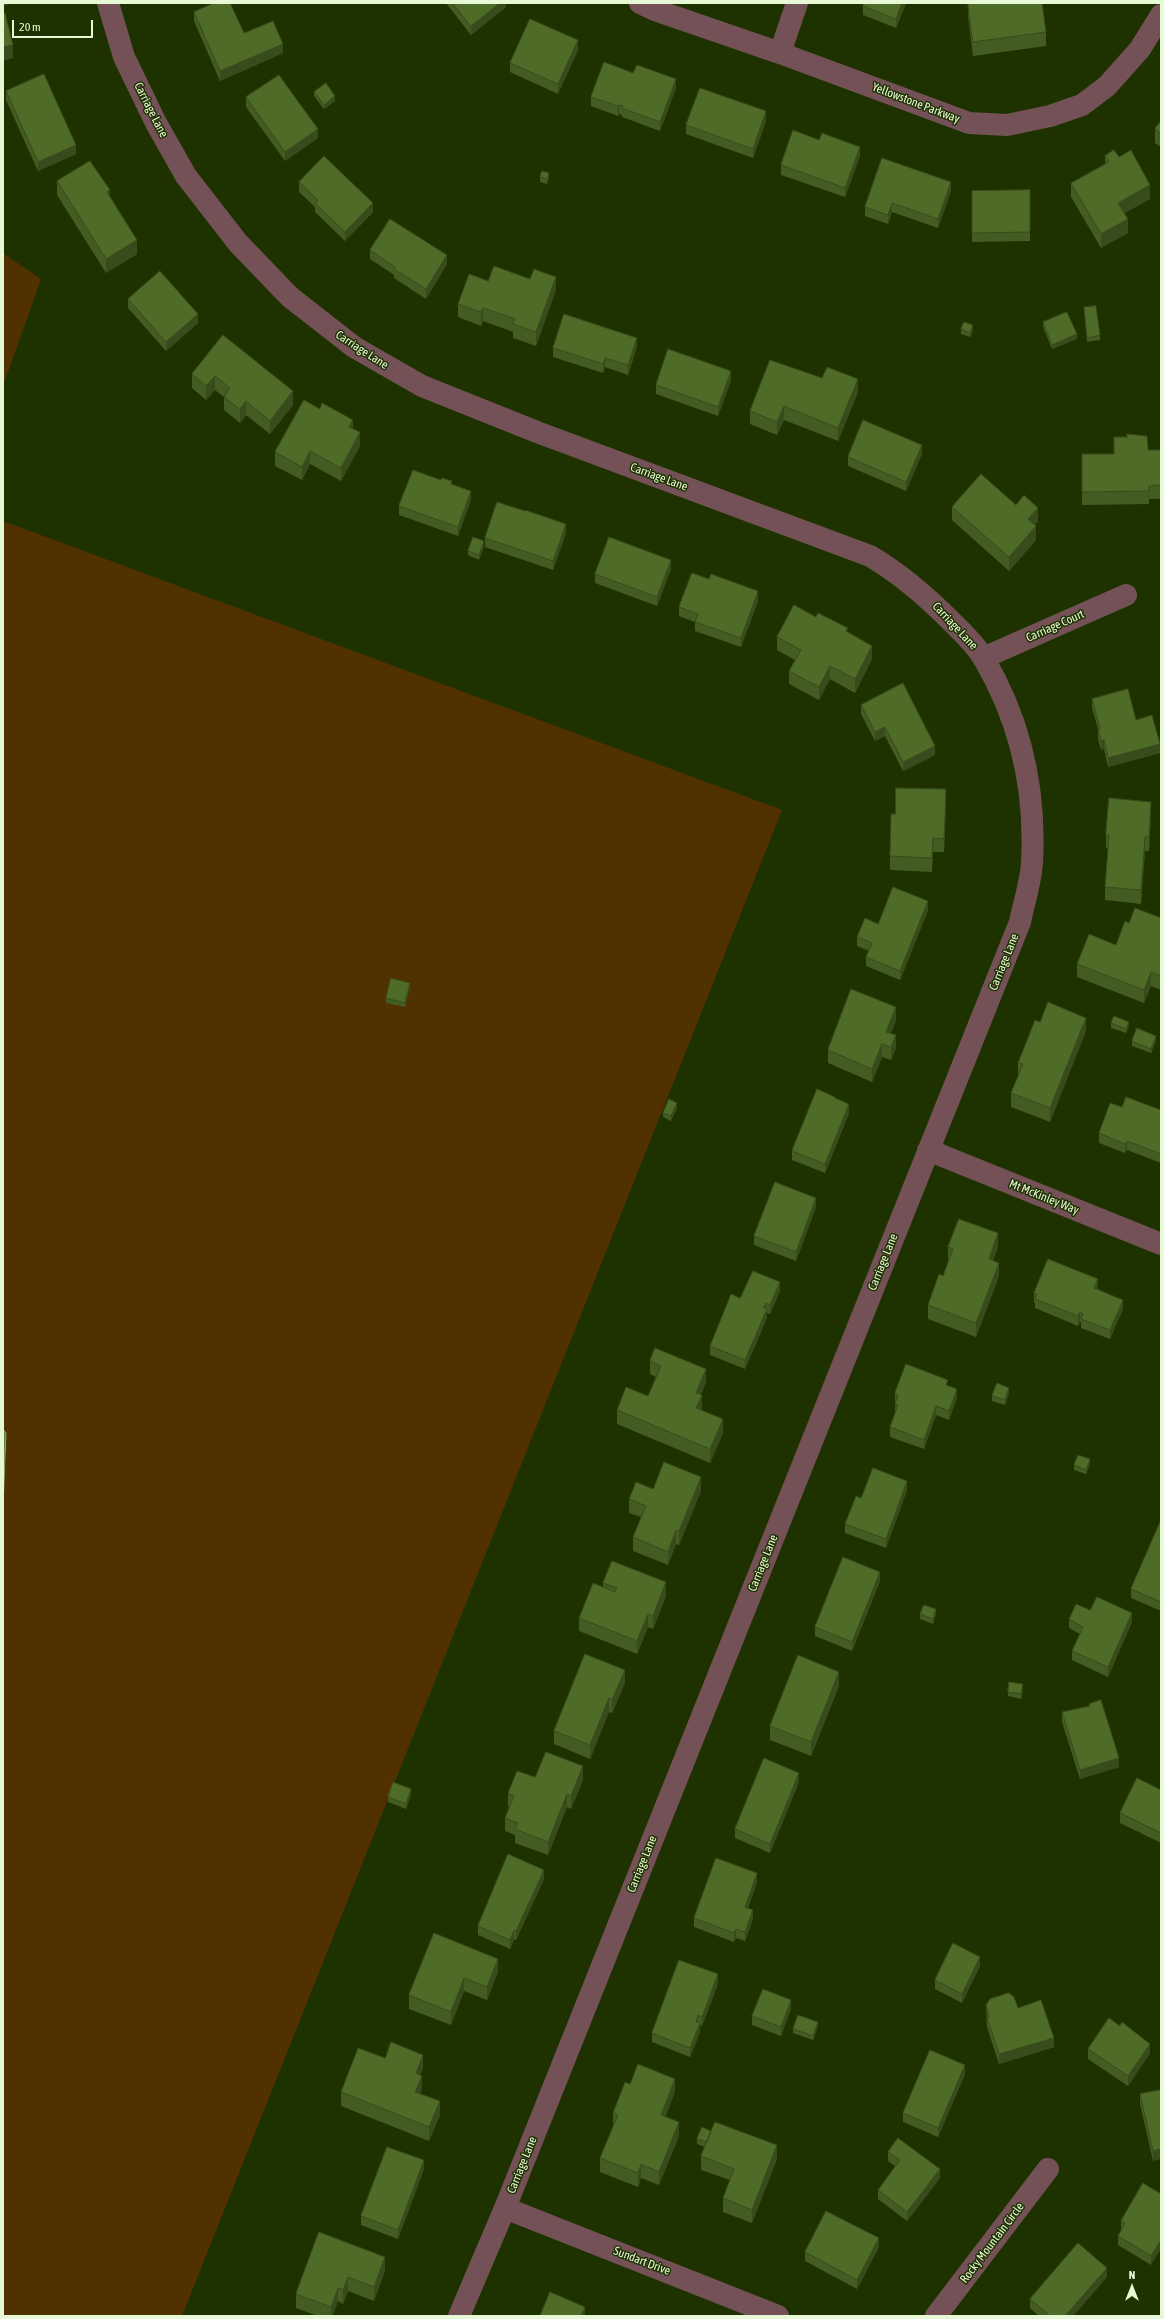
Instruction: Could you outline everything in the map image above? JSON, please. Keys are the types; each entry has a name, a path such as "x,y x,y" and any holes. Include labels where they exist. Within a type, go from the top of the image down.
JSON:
{"street":[{"name":"Carriage Lane","path":"108,3 124,57 156,123 186,176 238,243 290,297 354,347 422,386 537,432 870,556 895,570 923,592 967,637 984,658 1010,712 1029,773 1032,817 1032,864 1020,922 505,2208 459,2316"},
{"name":"Yellowstone Parkway","path":"640,3 968,123 1007,125 1050,116 1082,105 1112,81 1140,49 1161,15"},
{"path":"780,53 797,3"},
{"name":"Carriage Court","path":"984,658 1126,595"},
{"name":"Mt McKinley Way","path":"928,1150 1161,1244"},
{"name":"Rocky Mountain Circle","path":"936,2316 1048,2169"},
{"name":"Sundart Drive","path":"505,2208 778,2316"}],"shaded area":[{"path":"3,253 41,279 3,386"},
{"path":"3,521 782,810 182,2316 3,2316"},
{"path":"3,1429 6,1433 3,1507"}],"building":[{"path":"214,3 230,3 244,33 273,21 283,44 220,71 194,12"},
{"path":"453,3 500,3 471,26"},
{"path":"864,3 902,3 896,19 863,6"},
{"path":"968,3 1042,3 1046,32 973,42"},
{"path":"3,13 5,13 13,45 3,47"},
{"path":"530,19 578,40 558,84 510,63"},
{"path":"604,62 633,73 637,65 676,79 660,122 622,108 623,106 618,106 591,97"},
{"path":"44,74 76,145 38,162 6,91"},
{"path":"279,75 318,129 285,152 246,97"},
{"path":"326,83 335,96 324,105 314,92"},
{"path":"700,88 766,111 753,149 686,125"},
{"path":"1161,121 1161,134 1155,129"},
{"path":"793,130 819,140 822,133 860,147 845,188 781,165"},
{"path":"1114,150 1119,157 1131,150 1150,185 1118,203 1128,219 1101,234 1071,183 1109,162 1105,156"},
{"path":"324,156 373,203 345,232 315,203 318,200 299,182"},
{"path":"882,158 951,182 938,219 892,203 888,215 865,207"},
{"path":"90,161 110,190 107,192 137,240 106,259 57,181"},
{"path":"542,171 549,173 547,179 540,177"},
{"path":"1030,190 1030,232 972,233 972,191"},
{"path":"390,219 447,255 426,289 394,269 395,267 370,250"},
{"path":"494,266 530,279 534,269 556,277 536,332 513,324 515,319 483,308 481,312 458,304 469,274 488,281"},
{"path":"160,271 198,314 166,342 128,299"},
{"path":"1096,306 1100,335 1087,338 1084,307"},
{"path":"1067,312 1077,334 1052,345 1043,322"},
{"path":"564,314 637,338 628,365 605,358 603,364 553,348"},
{"path":"964,322 973,325 970,333 961,329"},
{"path":"223,335 293,391 270,421 246,401 240,409 224,397 230,388 215,376 206,386 192,374"},
{"path":"668,349 731,371 718,407 656,385"},
{"path":"770,360 822,378 827,367 858,379 838,428 784,406 777,422 750,411"},
{"path":"304,400 320,409 322,403 353,420 349,427 360,432 341,468 310,451 302,467 275,452"},
{"path":"863,420 922,445 906,482 848,457"},
{"path":"1127,434 1147,436 1148,450 1161,450 1161,485 1149,486 1149,491 1082,492 1082,454 1114,454 1114,437 1127,437"},
{"path":"413,470 441,480 442,478 452,481 451,484 471,491 458,527 399,506"},
{"path":"981,474 1016,505 1024,495 1038,508 1028,519 1036,526 1009,557 952,507"},
{"path":"497,502 566,524 553,561 485,538"},
{"path":"473,537 484,541 479,555 468,551"},
{"path":"609,537 671,560 657,597 595,574"},
{"path":"692,573 709,579 711,574 758,591 741,638 695,622 698,614 679,607"},
{"path":"794,605 816,617 818,613 848,628 846,631 872,646 855,679 830,666 819,687 789,671 801,650 777,637"},
{"path":"903,683 935,746 903,762 885,727 875,732 861,705"},
{"path":"1128,689 1136,720 1152,715 1160,744 1108,758 1104,740 1101,741 1098,729 1100,729 1092,699"},
{"path":"896,788 946,789 944,839 933,838 932,858 890,856 891,814 895,814"},
{"path":"1109,798 1151,802 1149,837 1145,837 1141,890 1105,887 1109,835 1106,835"},
{"path":"893,887 928,901 900,971 866,957 872,943 857,937 865,918 878,924"},
{"path":"1135,908 1161,918 1161,976 1151,972 1144,990 1077,964 1089,934 1116,945 1125,921 1129,923"},
{"path":"391,978 410,983 405,1003 386,998"},
{"path":"851,989 896,1007 886,1032 896,1035 891,1047 882,1044 872,1069 828,1050"},
{"path":"1048,1002 1086,1018 1050,1108 1011,1093 1023,1064 1018,1063 1035,1020 1040,1022"},
{"path":"1114,1016 1129,1022 1126,1029 1111,1023"},
{"path":"1137,1028 1156,1036 1151,1049 1132,1041"},
{"path":"817,1089 849,1104 825,1164 792,1151"},
{"path":"1126,1097 1161,1110 1161,1154 1127,1141 1125,1144 1099,1133 1110,1103 1122,1107"},
{"path":"669,1099 677,1103 671,1116 663,1113"},
{"path":"775,1182 816,1198 796,1252 754,1236"},
{"path":"959,1219 998,1233 989,1259 999,1263 976,1323 928,1305 939,1274 943,1276 953,1249 948,1247"},
{"path":"1048,1259 1098,1279 1094,1288 1123,1300 1110,1330 1081,1319 1083,1314 1080,1312 1078,1316 1035,1299 1037,1294 1034,1293"},
{"path":"753,1271 780,1282 770,1305 766,1303 764,1308 767,1309 745,1360 710,1346 731,1294 740,1298"},
{"path":"655,1348 706,1369 696,1393 702,1395 696,1408 723,1419 710,1449 617,1410 626,1387 648,1396 661,1366 650,1361"},
{"path":"906,1364 948,1380 946,1385 957,1389 949,1411 936,1406 924,1440 890,1427 898,1405 895,1404 898,1395 895,1393"},
{"path":"997,1383 1009,1388 1005,1400 992,1396"},
{"path":"1078,1455 1090,1459 1086,1470 1074,1465"},
{"path":"664,1462 701,1477 679,1531 676,1530 668,1552 633,1537 646,1506 629,1499 636,1482 653,1489"},
{"path":"873,1468 907,1481 886,1539 845,1524 856,1496 861,1498"},
{"path":"1161,1520 1161,1602 1131,1589"},
{"path":"843,1557 880,1572 852,1642 815,1627"},
{"path":"612,1561 666,1582 653,1616 648,1614 637,1641 579,1618 593,1583 615,1592 617,1588 603,1583"},
{"path":"1097,1597 1132,1613 1108,1667 1072,1651 1083,1627 1069,1619 1076,1604 1090,1610"},
{"path":"924,1605 936,1609 933,1619 920,1614"},
{"path":"585,1654 625,1670 612,1700 609,1698 590,1745 554,1731"},
{"path":"798,1655 839,1672 811,1742 770,1726"},
{"path":"1009,1682 1023,1684 1021,1694 1008,1692"},
{"path":"1101,1700 1119,1758 1080,1770 1062,1712 1090,1706 1089,1704"},
{"path":"546,1752 583,1766 571,1796 567,1794 548,1842 515,1829 518,1823 505,1818 514,1796 508,1793 517,1771 535,1777"},
{"path":"764,1758 799,1773 770,1844 735,1829"},
{"path":"1137,1778 1161,1790 1161,1833 1120,1813"},
{"path":"393,1782 411,1789 406,1804 388,1797"},
{"path":"508,1854 544,1870 516,1931 514,1930 510,1940 478,1926"},
{"path":"716,1858 757,1873 745,1907 753,1910 745,1932 736,1929 734,1933 694,1918"},
{"path":"434,1933 498,1959 487,1987 464,1978 451,2012 409,1995"},
{"path":"953,1943 980,1957 962,1994 935,1980"},
{"path":"679,1960 718,1974 702,2017 698,2015 696,2022 700,2023 690,2048 652,2033"},
{"path":"763,1989 791,2000 781,2027 752,2016"},
{"path":"1009,1993 1014,1997 1018,2008 1041,2000 1054,2038 999,2054 987,2018 989,2017 986,2005 990,1999"},
{"path":"798,2015 818,2022 813,2036 793,2029"},
{"path":"1109,2018 1120,2026 1122,2022 1150,2044 1128,2076 1088,2049"},
{"path":"391,2042 423,2055 416,2073 422,2076 415,2092 440,2101 429,2127 341,2092 358,2048 385,2058"},
{"path":"930,2050 965,2065 938,2128 903,2113"},
{"path":"638,2064 675,2079 661,2115 679,2122 659,2172 641,2164 638,2173 600,2158 618,2115 613,2113 625,2082 630,2084"},
{"path":"1161,2090 1161,2149 1153,2151 1140,2094"},
{"path":"715,2122 777,2145 752,2210 723,2198 734,2169 701,2156"},
{"path":"702,2127 711,2131 707,2142 697,2139"},
{"path":"898,2138 940,2169 907,2212 878,2190 900,2160 888,2152"},
{"path":"387,2147 424,2160 398,2230 361,2216"},
{"path":"1143,2183 1161,2194 1161,2240 1151,2256 1118,2236 1125,2223 1121,2221"},
{"path":"826,2211 879,2238 857,2280 805,2252"},
{"path":"319,2232 385,2257 374,2287 348,2277 343,2290 338,2288 331,2307 296,2294"},
{"path":"1078,2243 1107,2268 1065,2316 1050,2316 1030,2299"},
{"path":"550,2292 585,2307 581,2316 540,2316"}]}
